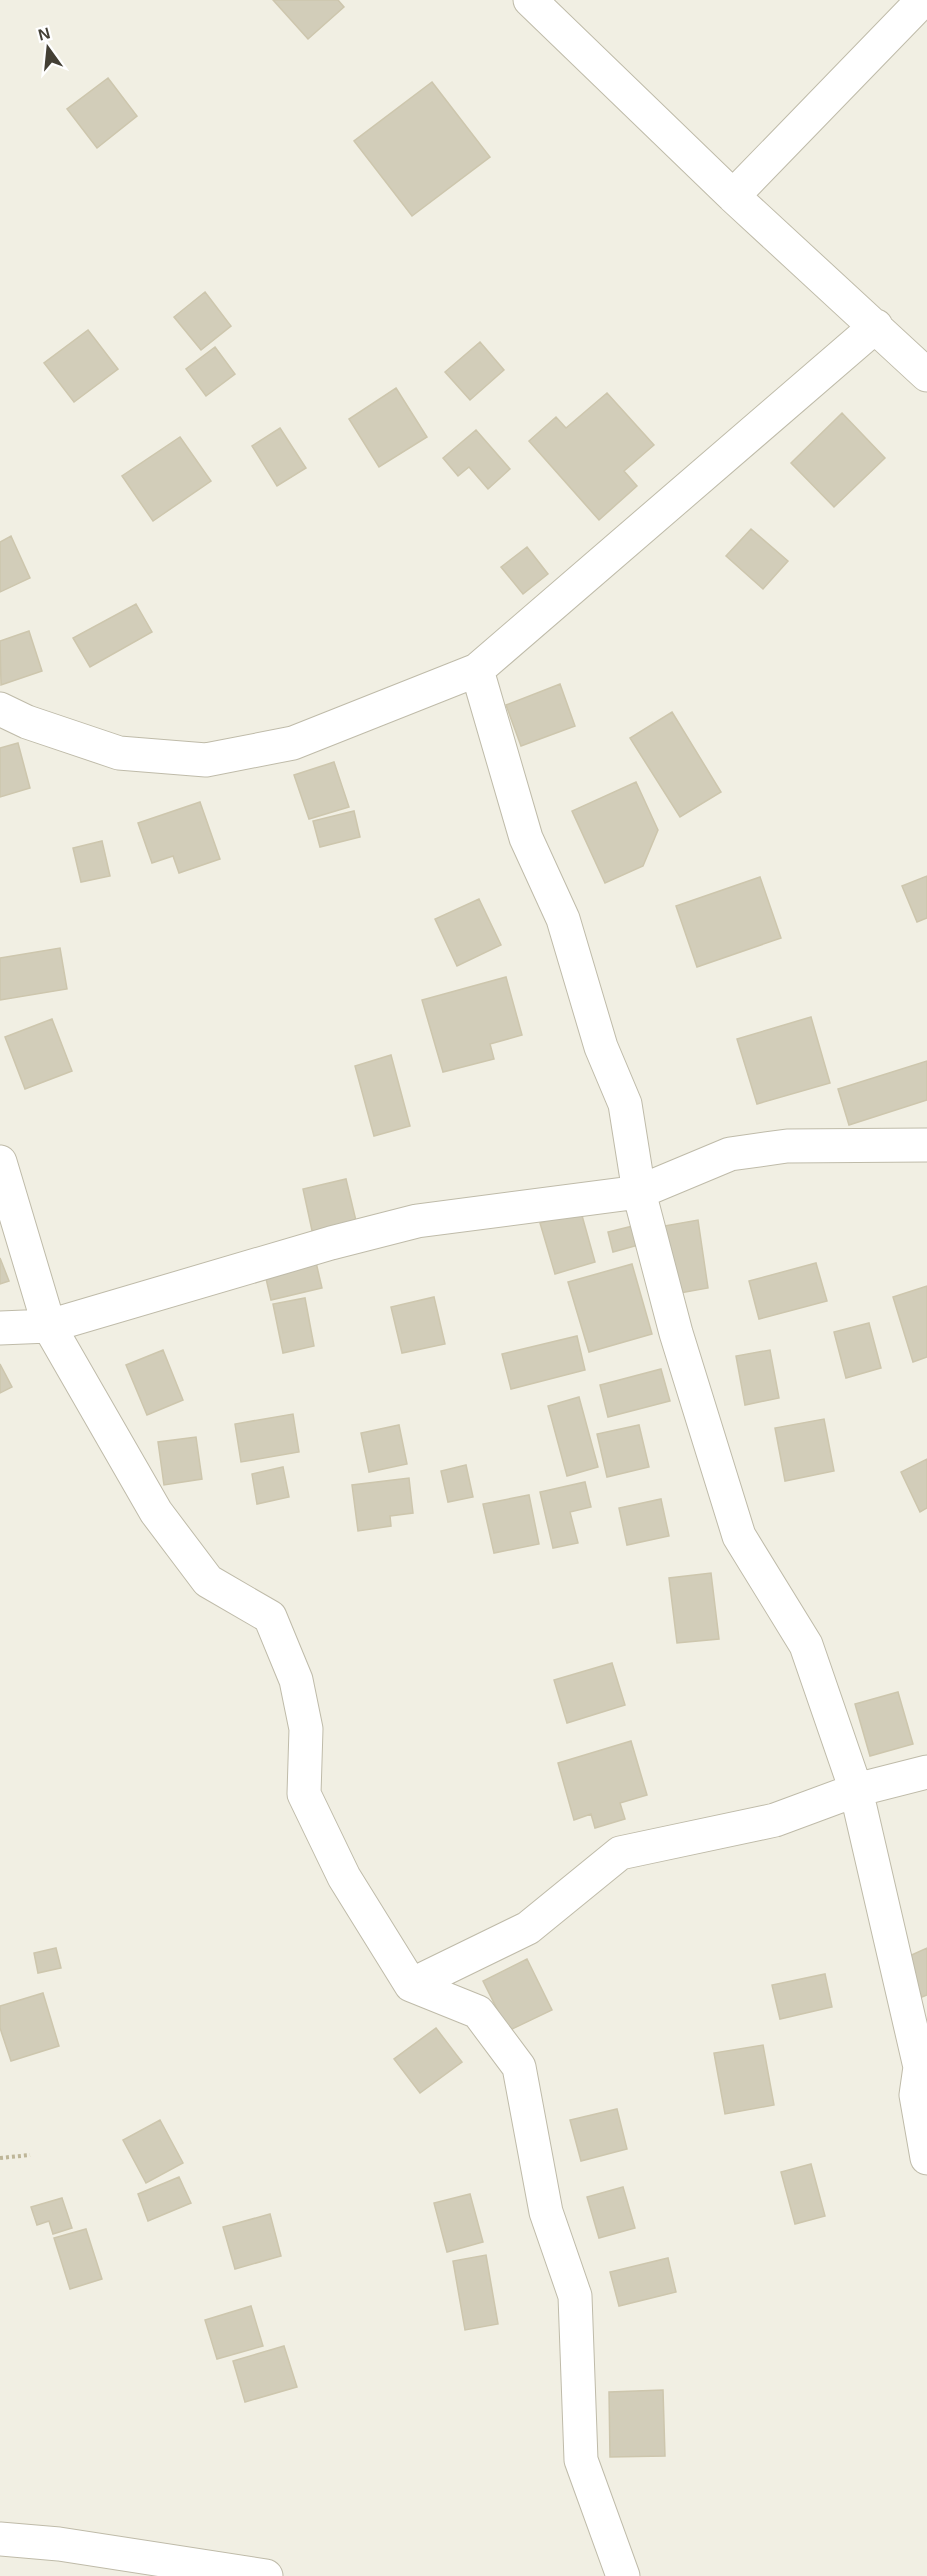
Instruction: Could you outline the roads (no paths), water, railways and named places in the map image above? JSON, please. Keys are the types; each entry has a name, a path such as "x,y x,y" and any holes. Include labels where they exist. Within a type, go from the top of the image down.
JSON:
{"street":[{"path":"531,0 733,196 927,375"},
{"path":"733,196 923,0"},
{"path":"0,709 27,723 119,753 206,760 292,742 477,670 876,326"},
{"path":"477,670 526,838 563,920 601,1047 625,1104 639,1192 676,1333 739,1536 806,1645 856,1790 920,2067 916,2095 927,2158"},
{"path":"0,1328 49,1326 331,1243 417,1221 639,1192 730,1154 787,1146 927,1145"},
{"path":"0,1162 49,1326 156,1512 208,1581 270,1617 297,1680 304,1719 304,1794 344,1877 411,1984 478,2012 519,2067 546,2212 575,2296 581,2460 622,2576"},
{"path":"411,1984 528,1928 620,1853 775,1820 856,1790 927,1772"},
{"path":"0,2539 59,2544 266,2576"}]}
